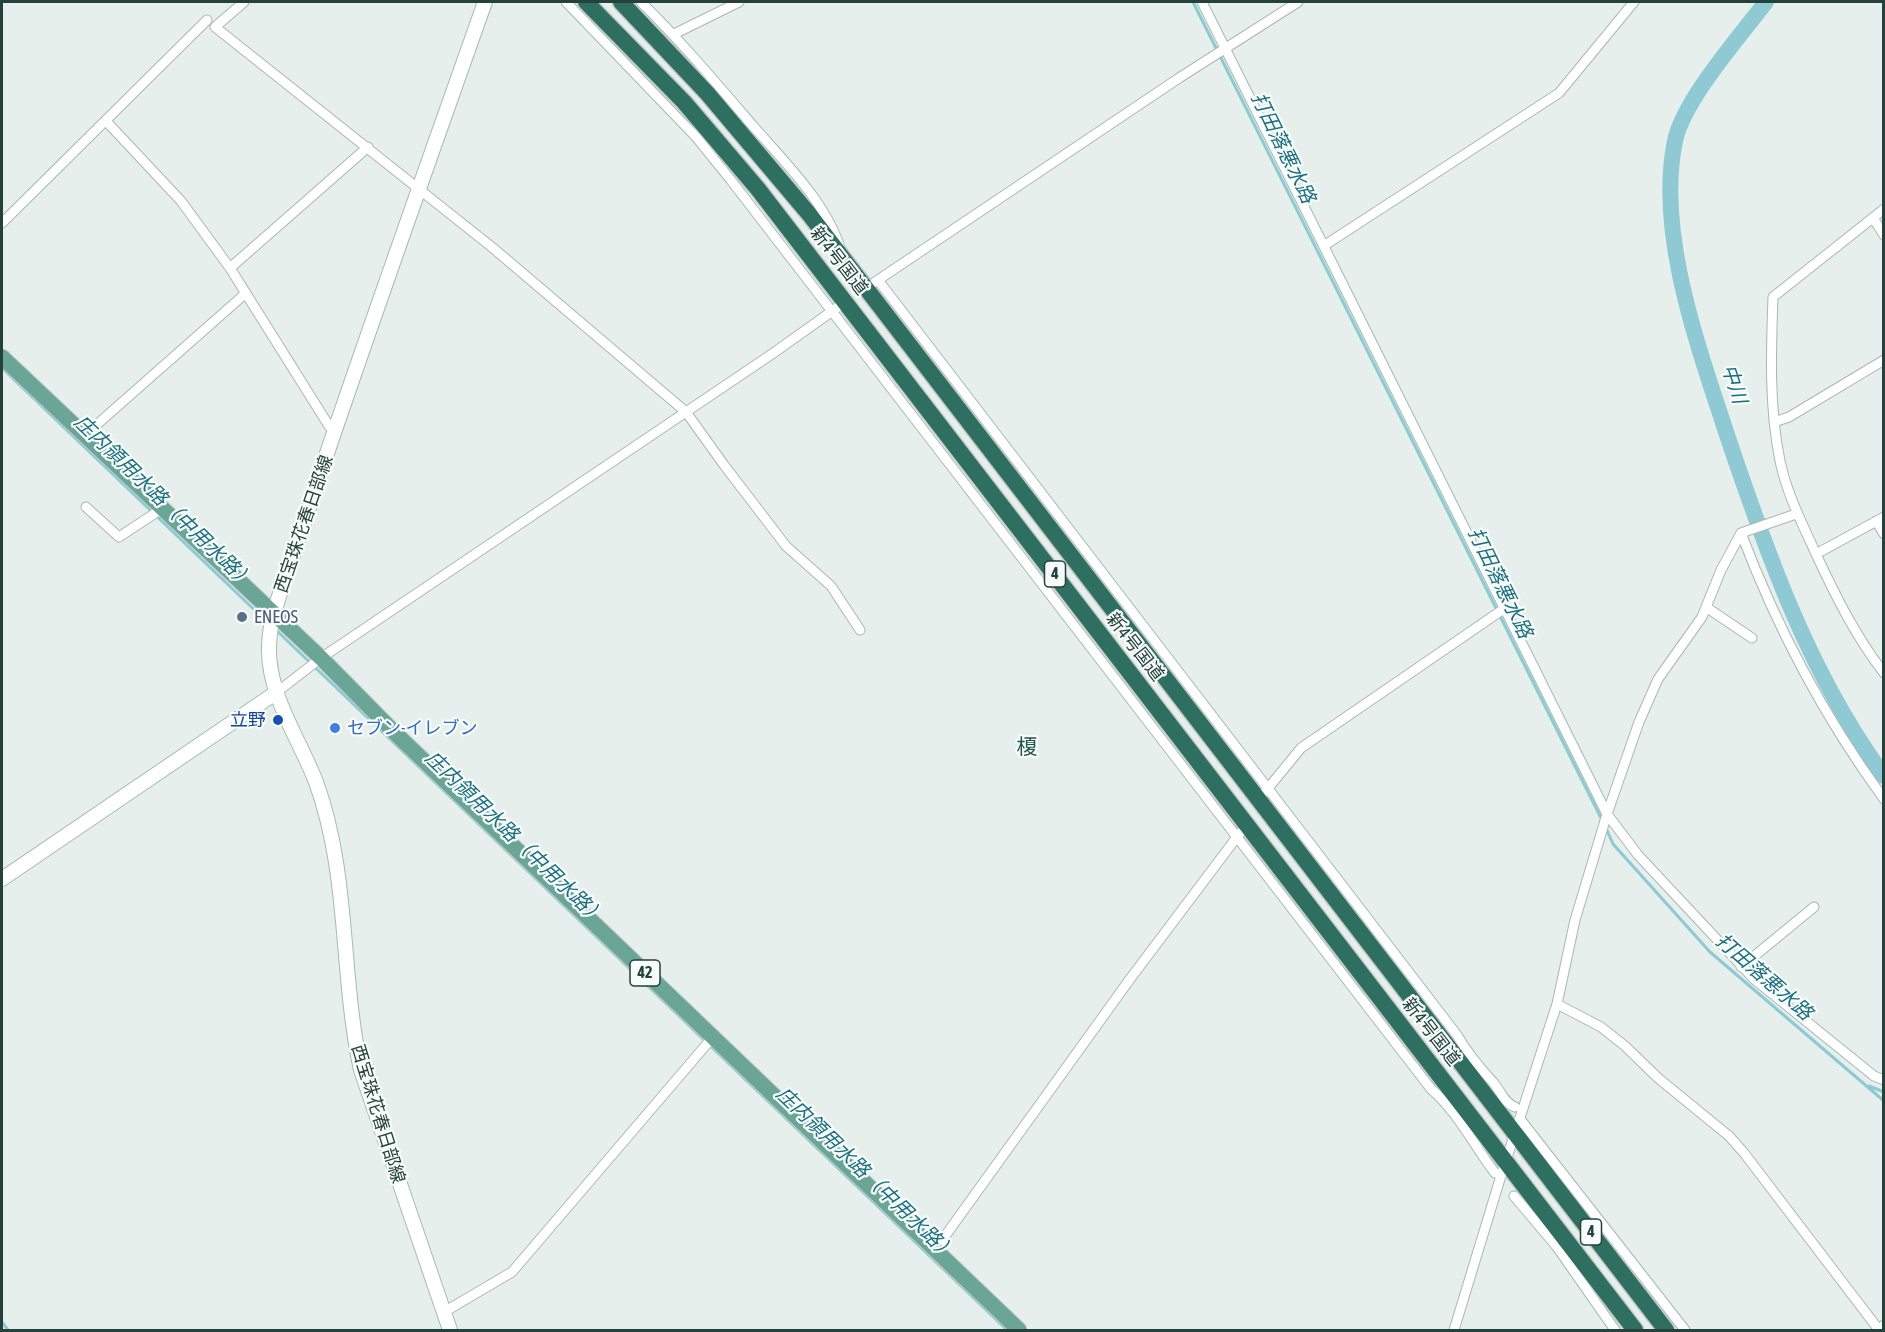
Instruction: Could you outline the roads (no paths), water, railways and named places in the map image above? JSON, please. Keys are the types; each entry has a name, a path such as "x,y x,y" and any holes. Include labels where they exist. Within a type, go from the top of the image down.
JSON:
{"highway":[{"name":"新4号国道","path":"586,2 658,74 721,144 839,306 1501,1167 1635,1330"},
{"name":"新4号国道","path":"621,2 744,135 843,259 872,284 1472,1067 1666,1330"}],"main road":[{"name":"西宝珠花春日部線","path":"450,1330 361,1070 353,1029 341,898 330,824 314,778 277,692 269,659 269,634 335,431 485,2"},
{"name":"42","path":"2,357 274,613 397,735 1019,1330"},
{"path":"2,879 277,692"}],"street":[{"path":"244,2 216,27 493,249 686,412 786,546 831,586 860,630"},
{"path":"277,692 321,658 839,306 696,137 566,2"},
{"path":"640,2 674,34 823,209 833,228 843,259"},
{"path":"674,34 739,2"},
{"path":"1202,2 1607,814 1638,855 1741,967 1866,1070 1884,1080"},
{"path":"872,284 1298,2"},
{"path":"1325,245 1559,93 1634,2"},
{"path":"2,222 207,20"},
{"path":"106,121 182,201 230,268 329,426 335,431"},
{"path":"230,268 368,147"},
{"path":"1884,209 1773,297 1770,364 1774,422 1780,462 1796,514 1829,584 1884,673"},
{"path":"1873,218 1884,235"},
{"path":"85,435 246,293"},
{"path":"1774,422 1789,417 1884,360"},
{"path":"86,507 119,537 163,508"},
{"path":"1454,1330 1501,1167 1517,1127 1557,1004 1575,920 1607,814 1639,722 1659,679 1702,618 1721,570 1741,533 1796,514"},
{"path":"1816,554 1880,519 1884,534"},
{"path":"1741,533 1773,611 1798,662 1852,753 1884,799"},
{"path":"1706,607 1752,638"},
{"path":"1263,795 1301,748 1505,608"},
{"path":"935,1250 1123,989 1242,830"},
{"path":"1741,967 1814,907"},
{"path":"1557,1004 1601,1028 1625,1046 1658,1078 1729,1136 1880,1330 1884,1325"},
{"path":"444,1312 512,1272 712,1038"},
{"path":"1472,1067 1492,1080 1510,1105 1515,1107"},
{"path":"1517,1127 1685,1330"},
{"path":"1514,1196 1556,1236 1615,1330"}],"waterway":[{"name":"打田落悪水路","path":"1193,2 1603,822"},
{"name":"中川","path":"1766,2 1700,88 1680,125 1675,141 1671,176 1671,213 1675,250 1704,363 1741,477 1774,566 1833,696 1857,737 1884,776"},
{"name":"庄内領用水路（中用水路）","path":"2,368 267,622"},
{"name":"庄内領用水路（中用水路）","path":"276,630 1007,1330"},
{"name":"打田落悪水路","path":"1606,828 1613,844 1710,952 1884,1101"},
{"path":"1869,1086 1884,1092"},
{"path":"2,1322 8,1330"}],"place":[{"name":"ENEOS","path":"242,617"},
{"name":"立野","path":"278,720"},
{"name":"セブン-イレブン","path":"335,728"}],"district":[{"name":"榎","path":"1027,747"}]}
